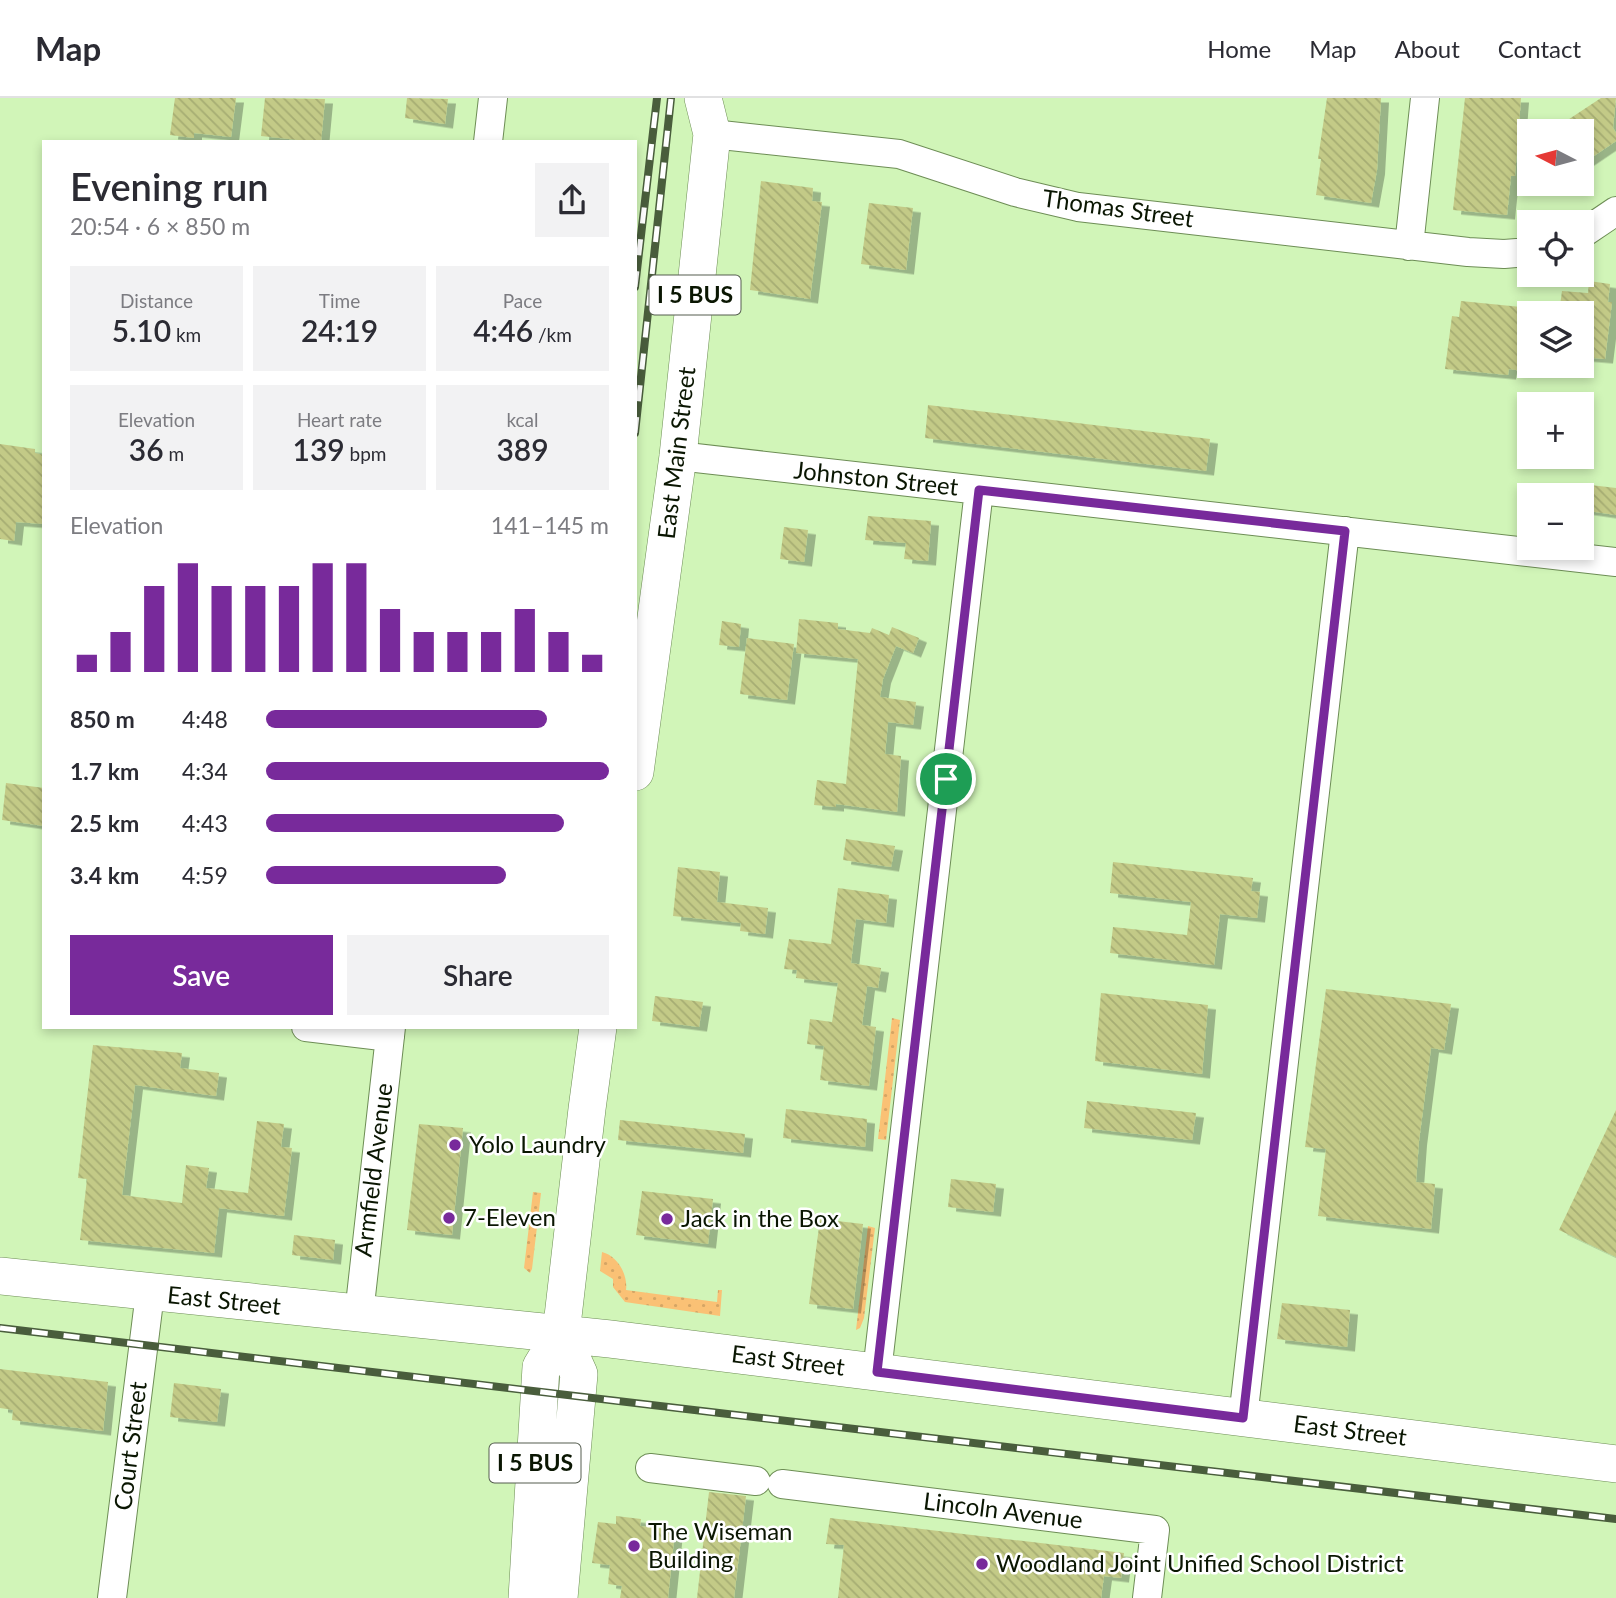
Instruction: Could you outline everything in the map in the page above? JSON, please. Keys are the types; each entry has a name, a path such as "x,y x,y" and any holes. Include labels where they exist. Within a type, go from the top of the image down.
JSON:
{"main road":[{"name":"East Main Street","path":"637,757 678,456 712,134 703,98"},
{"name":"East Main Street","path":"712,134 733,98"},
{"name":"I 5 BUS","path":"527,1598 541,1367 561,1334 598,1029"},
{"name":"East Street","path":"0,1276 561,1334 1616,1464"},
{"name":"I 5 BUS","path":"559,1598 579,1374 561,1334"}],"street":[{"path":"488,140 493,98"},
{"path":"1409,246 1425,98"},
{"name":"Thomas Street","path":"712,134 899,155 1015,192 1077,207 1409,246 1492,254 1517,253"},
{"path":"1594,225 1616,211"},
{"name":"Johnston Street","path":"678,456 1616,562"},
{"path":"877,1372 979,490"},
{"path":"1243,1418 1345,531"},
{"path":"340,1029 390,1032"},
{"name":"Armfield Avenue","path":"359,1314 390,1032"},
{"name":"Court Street","path":"112,1598 150,1293"},
{"name":"Lincoln Avenue","path":"650,1468 1155,1530 1147,1598"}],"shaded area":[{"path":"892,1018 900,1020 886,1140 878,1139"},
{"path":"533,1192 541,1193 530,1273 524,1268"},
{"path":"868,1226 875,1228 864,1318 860,1328 856,1330"},
{"path":"602,1252 608,1254 621,1267 626,1290 717,1302 718,1290 722,1290 720,1316 625,1302 613,1287 613,1279 600,1271"}],"building":[{"path":"175,98 236,98 231,137 194,133 194,138 170,135"},
{"path":"265,98 325,99 321,140 261,136"},
{"path":"407,98 448,99 445,124 405,118"},
{"path":"1327,98 1381,98 1377,170 1371,203 1316,195"},
{"path":"1465,98 1521,98 1519,119 1517,119 1515,176 1511,176 1507,215 1453,210"},
{"path":"1601,98 1616,98 1613,128 1616,141 1594,156 1594,119 1569,119"},
{"path":"761,181 813,188 812,201 822,202 810,299 750,290"},
{"path":"869,203 913,208 906,270 861,264"},
{"path":"1594,282 1610,284 1608,302 1612,302 1605,359 1594,358 1594,301 1561,301 1562,291 1588,293 1588,287 1594,287"},
{"path":"1461,301 1517,307 1517,370 1509,369 1508,375 1445,369 1452,316 1459,317"},
{"path":"928,405 1210,439 1206,471 925,438"},
{"path":"0,444 35,449 35,453 42,455 42,524 16,522 14,541 0,539"},
{"path":"1594,485 1616,488 1616,515 1594,512"},
{"path":"868,516 931,521 928,561 904,559 906,543 865,540"},
{"path":"784,527 808,530 804,562 780,559"},
{"path":"799,619 838,623 838,629 870,633 872,628 889,635 892,627 919,638 913,653 896,646 883,679 880,697 916,702 913,725 888,722 885,754 901,756 897,812 836,804 836,807 814,805 817,780 846,784 858,659 796,653"},
{"path":"722,621 741,624 739,647 719,645"},
{"path":"747,638 794,644 787,700 740,694"},
{"path":"6,783 42,788 42,826 2,820"},
{"path":"846,839 895,846 891,867 843,860"},
{"path":"1113,862 1253,878 1251,891 1260,892 1257,918 1220,914 1214,965 1110,953 1113,927 1187,935 1191,902 1110,893"},
{"path":"678,867 720,872 717,902 768,908 765,934 740,931 741,923 673,916"},
{"path":"838,888 889,895 886,923 856,919 851,963 881,968 878,988 867,986 862,1025 876,1027 869,1086 820,1080 824,1046 807,1044 810,1019 832,1022 838,983 796,978 797,970 784,969 789,939 831,944"},
{"path":"1326,989 1451,1004 1444,1050 1431,1048 1419,1141 1416,1182 1435,1184 1431,1229 1318,1216 1326,1149 1305,1147"},
{"path":"1101,993 1208,1005 1202,1074 1095,1061"},
{"path":"655,996 703,1002 699,1027 652,1021"},
{"path":"93,1045 182,1053 180,1068 219,1073 216,1096 135,1085 122,1195 182,1203 186,1165 209,1168 206,1188 248,1193 257,1121 284,1124 281,1147 292,1148 284,1216 219,1208 214,1253 80,1240 87,1179 78,1178"},
{"path":"1087,1101 1196,1113 1192,1140 1084,1128"},
{"path":"786,1109 867,1119 865,1147 783,1138"},
{"path":"1616,1110 1616,1257 1559,1230"},
{"path":"620,1120 745,1134 743,1153 618,1140"},
{"path":"419,1124 463,1128 452,1235 407,1230"},
{"path":"951,1179 996,1184 993,1212 948,1207"},
{"path":"642,1191 713,1199 708,1244 636,1235"},
{"path":"820,1219 863,1224 853,1309 809,1304"},
{"path":"294,1235 335,1240 333,1260 292,1255"},
{"path":"1282,1303 1350,1310 1347,1347 1277,1339"},
{"path":"0,1369 108,1382 103,1431 12,1420 13,1410 0,1408"},
{"path":"174,1383 221,1389 217,1422 170,1417"},
{"path":"709,1492 746,1496 734,1598 697,1598"},
{"name":"The Wiseman Building","path":"616,1516 641,1519 640,1526 675,1530 668,1598 620,1598 622,1586 608,1584 610,1565 592,1563 598,1522 616,1524"},
{"name":"Woodland Joint Unified School District","path":"830,1518 1124,1553 1121,1578 1104,1576 1101,1598 838,1598 844,1545 826,1544"}],"railway":[{"path":"637,270 657,98"},
{"path":"637,414 671,98"},
{"path":"0,1328 1616,1519"}],"place":[{"name":"Yolo Laundry","path":"455,1145"},
{"name":"7-Eleven","path":"449,1218"},
{"name":"Jack in the Box","path":"667,1219"},
{"name":"The Wiseman Building","path":"634,1546"},
{"name":"Woodland Joint Unified School District","path":"982,1564"}],"route":[{"path":"979,490 1345,531 1243,1418 877,1372 946,779 979,490"}]}
